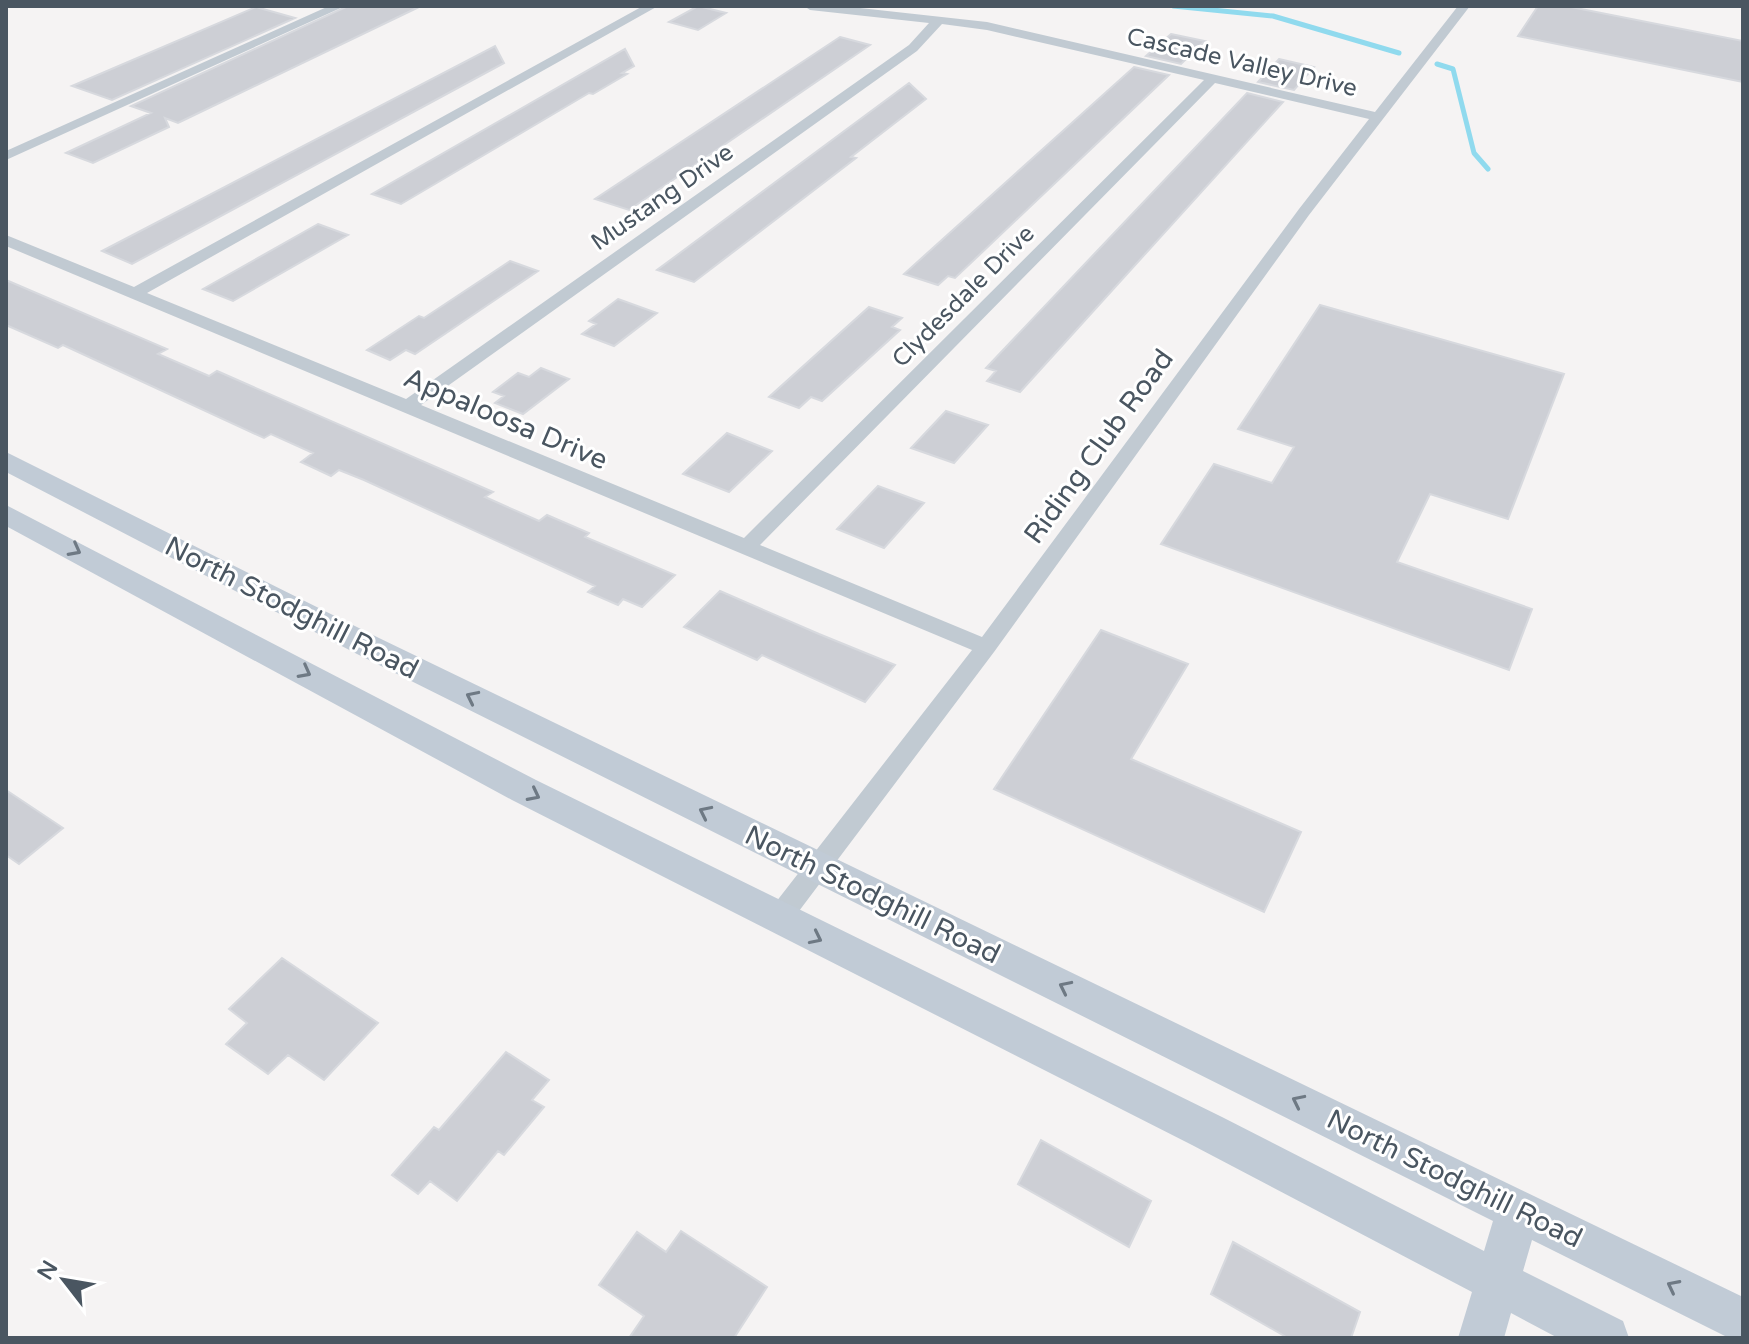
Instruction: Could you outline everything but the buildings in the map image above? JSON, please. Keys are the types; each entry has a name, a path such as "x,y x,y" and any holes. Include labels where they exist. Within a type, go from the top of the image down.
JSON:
{"main road":[{"name":"North Stodghill Road","path":"6,461 368,646 1743,1321"},
{"name":"North Stodghill Road","path":"6,514 524,790 1207,1131 1606,1338"},
{"path":"1481,1338 1519,1209"}],"street":[{"path":"6,156 339,6"},
{"path":"133,294 652,6"},
{"name":"Cascade Valley Drive","path":"810,6 940,19 1026,33 1379,117"},
{"name":"Riding Club Road","path":"778,919 986,647 1304,212 1464,6"},
{"name":"Mustang Drive","path":"407,407 913,48 940,19"},
{"name":"Clydesdale Drive","path":"746,548 1213,78"},
{"name":"Appaloosa Drive","path":"6,240 986,647"}],"waterway":[{"path":"1173,6 1273,16 1399,53"},
{"path":"1437,64 1453,69 1474,153 1488,169"}]}
